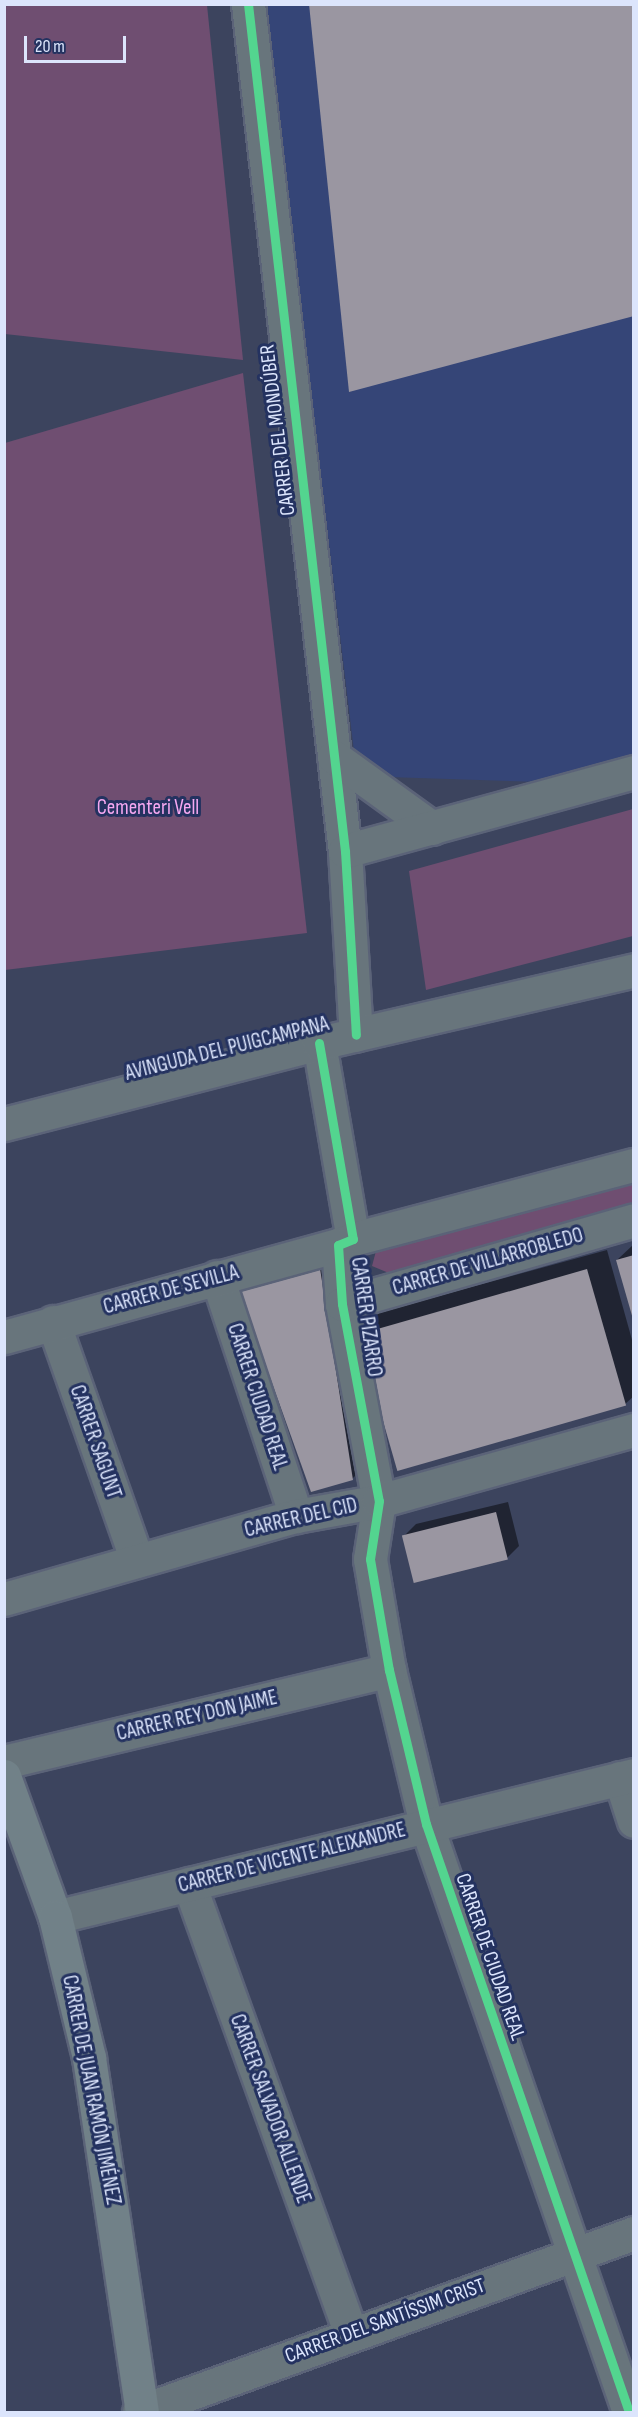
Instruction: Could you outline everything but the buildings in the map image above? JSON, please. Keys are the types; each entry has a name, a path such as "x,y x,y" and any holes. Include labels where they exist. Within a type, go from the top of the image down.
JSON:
{"street":[{"name":"CARRER DEL MONDÚBER","path":"248,4 345,851"},
{"path":"334,757 432,828"},
{"path":"356,1035 345,851 633,772"},
{"name":"AVINGUDA DEL PUIGCAMPANA","path":"4,1124 319,1043 633,970"},
{"name":"CARRER PIZARRO","path":"319,1043 346,1242 342,1304 379,1501"},
{"path":"346,1242 633,1165"},
{"name":"CARRER DE VILLARROBLEDO","path":"342,1304 633,1220"},
{"name":"CARRER DE SEVILLA","path":"4,1337 346,1242"},
{"name":"CARRER CIUDAD REAL","path":"217,1277 296,1516"},
{"name":"CARRER SAGUNT","path":"53,1322 137,1561"},
{"name":"CARRER DEL CID","path":"4,1599 296,1516 379,1501 633,1430"},
{"name":"CARRER DE CIUDAD REAL","path":"379,1501 370,1559 389,1670 426,1824 570,2254 629,2412"},
{"name":"CARRER REY DON JAIME","path":"4,1762 389,1670"},
{"name":"CARRER DE JUAN RAMÓN JIMÉNEZ","path":"4,1776 55,1917 105,2148 141,2412"},
{"path":"627,1777 633,1821"},
{"name":"CARRER DE VICENTE ALEIXANDRE","path":"55,1917 426,1824 627,1777"},
{"name":"CARRER SALVADOR ALLENDE","path":"189,1884 351,2333"},
{"name":"CARRER DEL SANTÍSSIM CRIST","path":"141,2412 351,2333 633,2233"}],"shaded area":[{"path":"264,5 633,5 633,762 571,783 357,776"}],"green space":[{"path":"5,4 207,5 243,360 5,334"},
{"name":"Cementeri Vell","path":"243,373 307,933 5,970 5,443"},
{"path":"633,809 633,936 426,990 409,871"},
{"path":"633,1175 633,1210 396,1276 372,1266 376,1251 387,1246"}],"cycle path":[{"path":"248,4 345,851 356,1035"},
{"path":"319,1043 353,1239 338,1245 342,1304 379,1501 370,1559 389,1670 426,1824 629,2412"}]}
